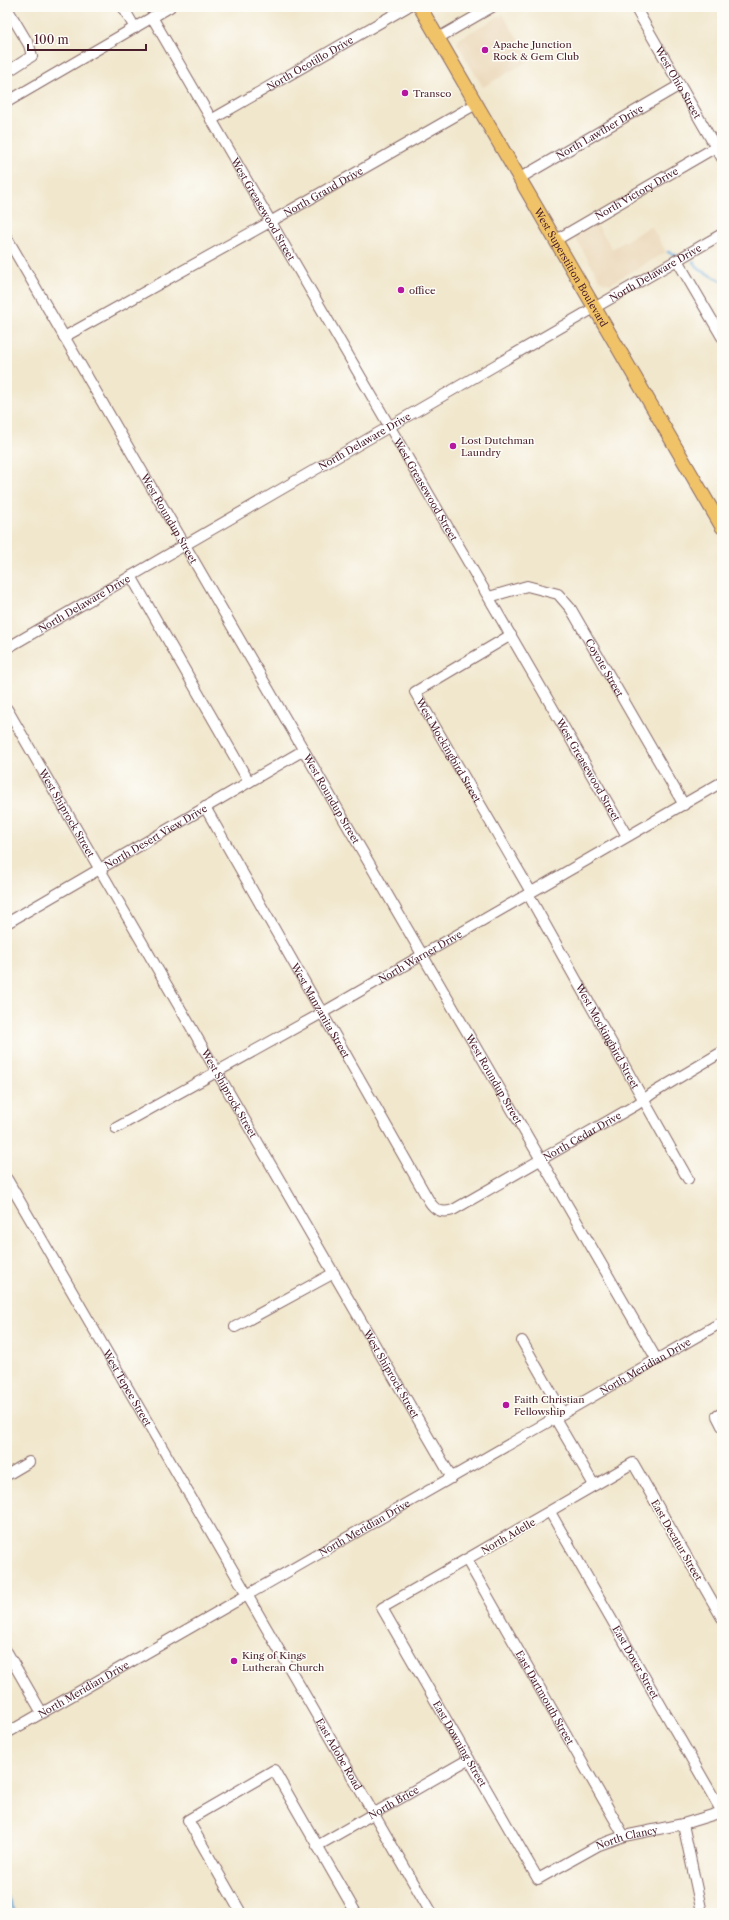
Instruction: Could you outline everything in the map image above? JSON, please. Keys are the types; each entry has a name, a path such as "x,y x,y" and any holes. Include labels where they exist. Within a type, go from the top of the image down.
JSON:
{"main road":[{"name":"West Superstition Boulevard","path":"420,7 722,527"}],"street":[{"path":"123,7 135,28"},
{"path":"7,102 170,7"},
{"name":"North Ocotillo Drive","path":"212,120 407,7"},
{"path":"438,38 492,7"},
{"name":"West Ohio Street","path":"635,7 722,158"},
{"path":"7,8 29,45 32,56 7,72"},
{"name":"West Greasewood Street","path":"152,17 627,836"},
{"name":"North Lawther Drive","path":"520,178 680,85"},
{"name":"North Grand Drive","path":"64,337 270,222 476,104"},
{"name":"North Victory Drive","path":"556,240 716,147"},
{"name":"North Delaware Drive","path":"7,648 722,234"},
{"name":"West Roundup Street","path":"7,238 657,1360"},
{"path":"677,260 722,337"},
{"path":"131,576 249,782"},
{"name":"Coyote Street","path":"489,597 527,586 558,594 571,609 684,805"},
{"name":"West Mockingbird Street","path":"511,635 416,692 645,1099 688,1179"},
{"name":"West Shiprock Street","path":"7,709 452,1478"},
{"name":"North Desert View Drive","path":"7,923 99,868 304,750"},
{"name":"North Warner Drive","path":"116,1128 217,1072 722,782"},
{"name":"West Manzanita Street","path":"205,807 428,1199 438,1211"},
{"name":"North Cedar Drive","path":"438,1211 447,1212 453,1210 542,1160 722,1052"},
{"name":"West Tepee Street","path":"7,1179 10,1190 248,1596"},
{"path":"235,1327 334,1273"},
{"name":"North Meridian Drive","path":"7,1733 248,1596 722,1322"},
{"path":"522,1341 594,1485"},
{"path":"719,1415 722,1426"},
{"path":"7,1475 29,1462"},
{"name":"North Adelle","path":"382,1608 633,1463"},
{"name":"East Decatur Street","path":"633,1463 722,1618"},
{"name":"East Dover Street","path":"550,1512 722,1812"},
{"name":"East Dartmouth Street","path":"467,1560 624,1836"},
{"name":"East Adobe Road","path":"248,1596 431,1913"},
{"name":"East Downing Street","path":"382,1608 538,1879"},
{"path":"7,1652 42,1713"},
{"name":"North Brice","path":"318,1846 469,1759"},
{"path":"241,1913 188,1820 274,1770 356,1913"},
{"name":"North Clancy","path":"538,1879 599,1845 624,1836 683,1824 722,1812"},
{"path":"683,1824 702,1913"}],"shaded area":[{"path":"503,14 530,60 483,87 457,44 459,39"},
{"path":"596,223 612,249 651,226 666,252 610,284 601,281 574,236"}],"waterway":[{"path":"668,252 676,255"},
{"path":"693,262 702,271 722,281"},
{"path":"7,1897 16,1913"}],"place":[{"name":"Apache Junction Rock & Gem Club","path":"485,50"},
{"name":"Transco","path":"405,93"},
{"name":"office","path":"401,290"},
{"name":"Lost Dutchman Laundry","path":"453,446"},
{"name":"Faith Christian Fellowship","path":"506,1405"},
{"name":"King of Kings Lutheran Church","path":"234,1661"}]}
